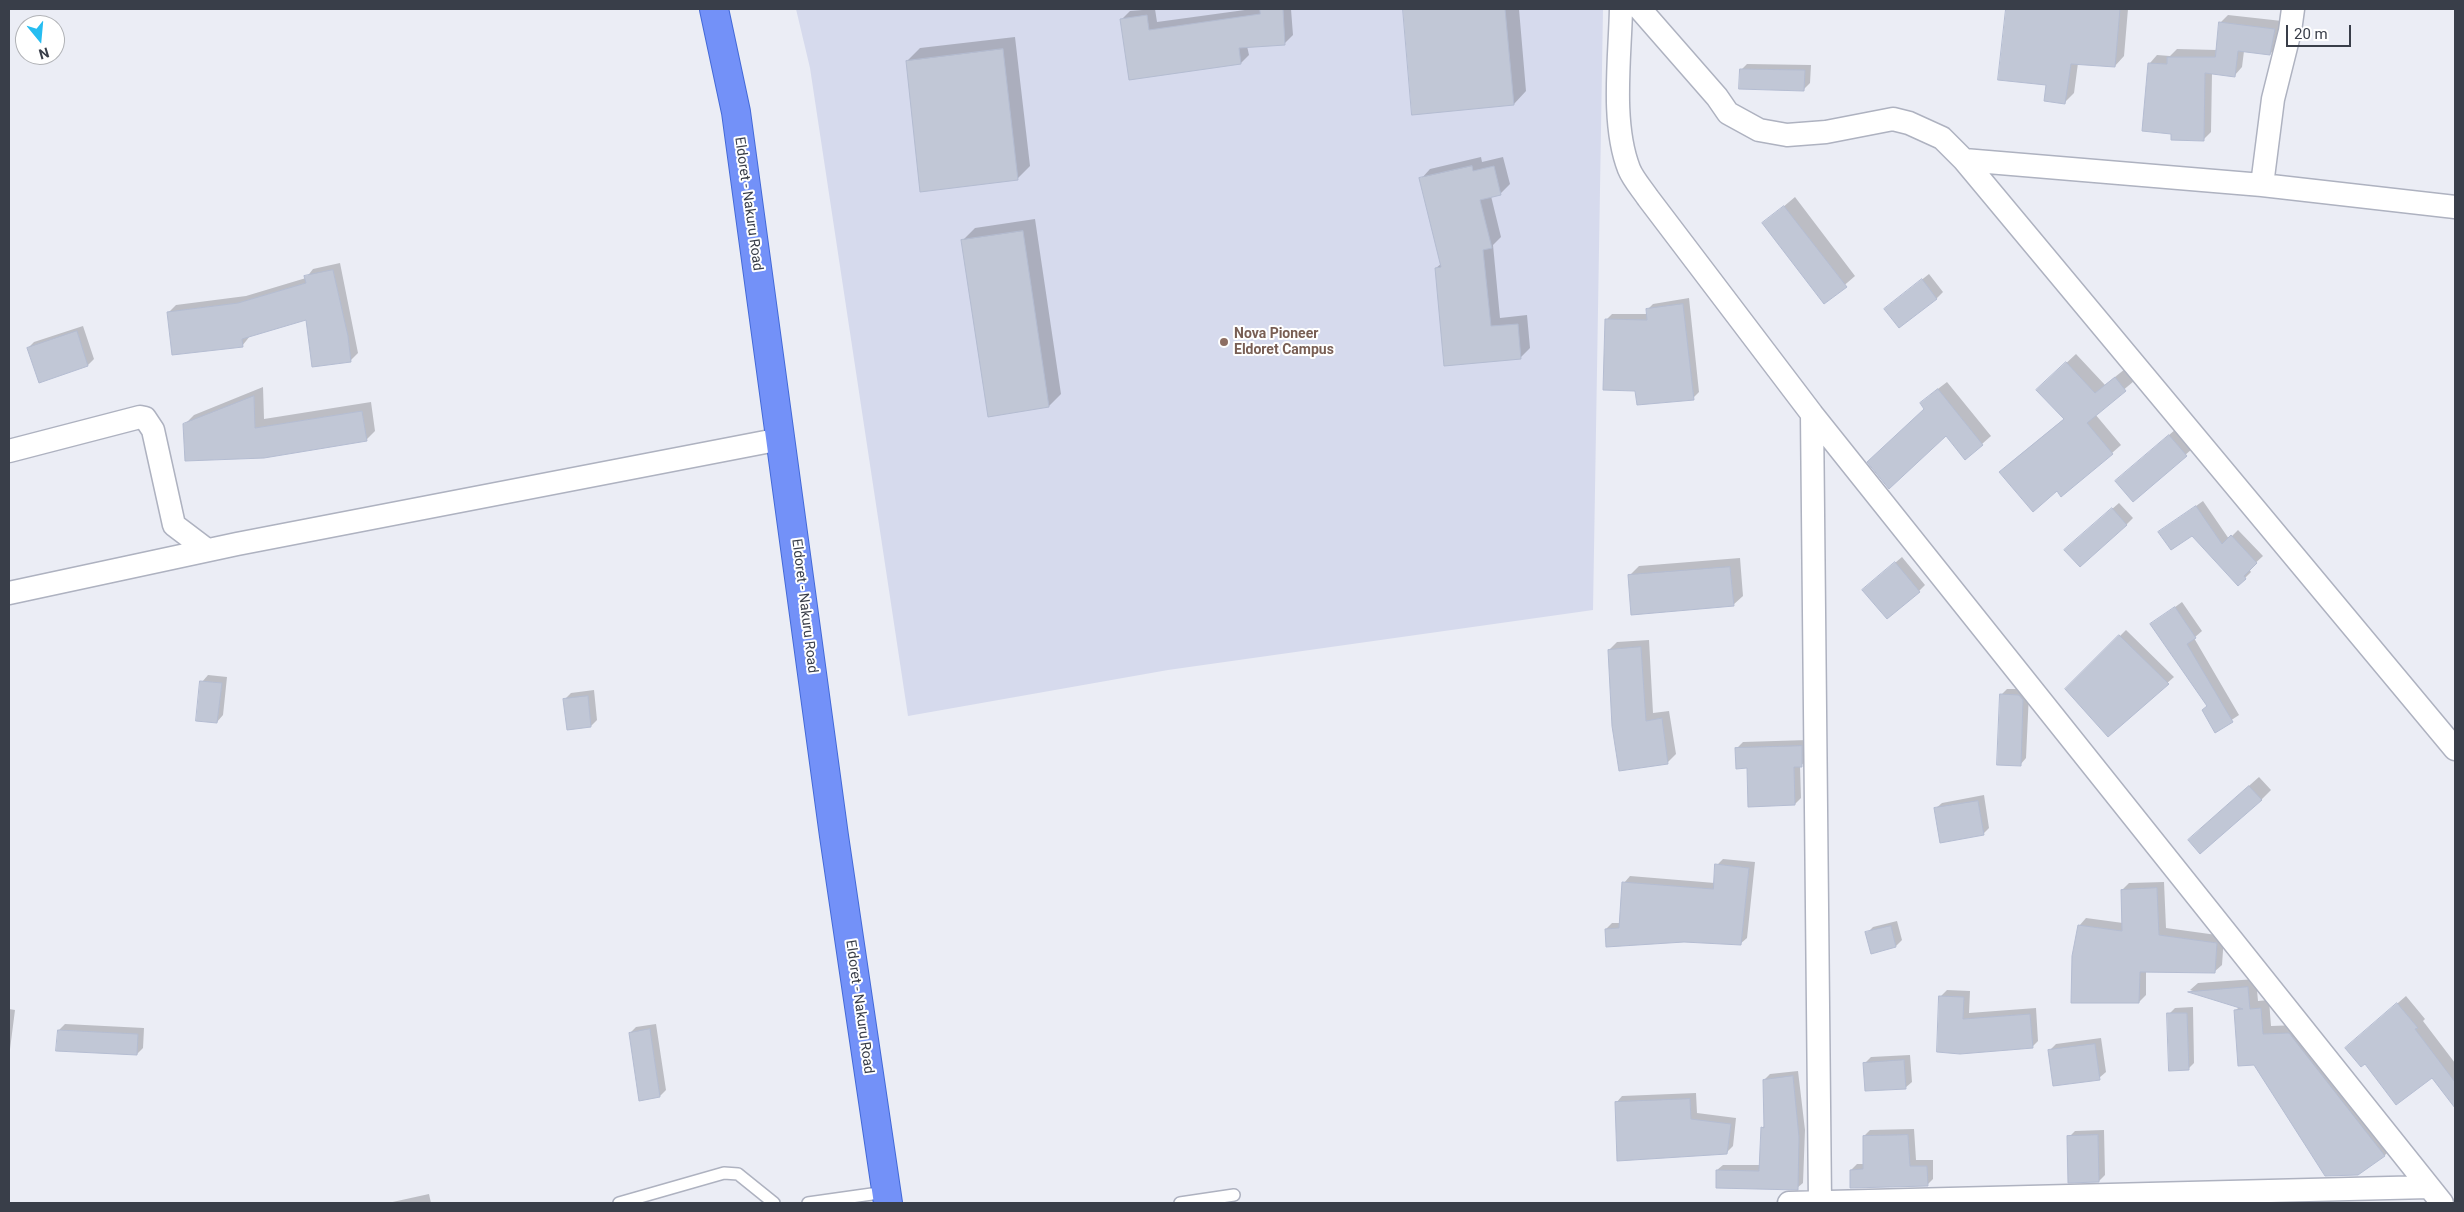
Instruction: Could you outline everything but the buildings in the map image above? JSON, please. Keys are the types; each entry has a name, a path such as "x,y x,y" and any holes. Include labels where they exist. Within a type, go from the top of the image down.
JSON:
{"highway":[{"name":"Eldoret - Nakuru Road","path":"714,9 736,112 834,836 887,1198"}],"street":[{"path":"1622,9 1619,107 1622,142 1630,170 1812,414 2435,1195"},
{"path":"1640,9 1717,97 1728,113 1759,130 1787,135 1826,132 1893,119 1942,138 1964,160 2455,749"},
{"path":"2262,186 2274,99 2290,31 2293,9"},
{"path":"1964,160 2262,186 2455,207"},
{"path":"1812,414 1820,1202"},
{"path":"9,451 140,417 146,418 153,430 174,525 207,550"},
{"path":"9,593 207,550 781,439"},
{"path":"1788,1203 2435,1195"}],"lane":[{"path":"619,1203 724,1173 738,1174 774,1203"},
{"path":"1180,1203 1234,1195"},
{"path":"808,1203 887,1198"}],"shaded area":[{"name":"Nova Pioneer Eldoret Campus","path":"796,9 1603,9 1593,610 1168,670 908,716 810,68"}],"place":[{"name":"Nova Pioneer Eldoret Campus","path":"1224,342"}]}
